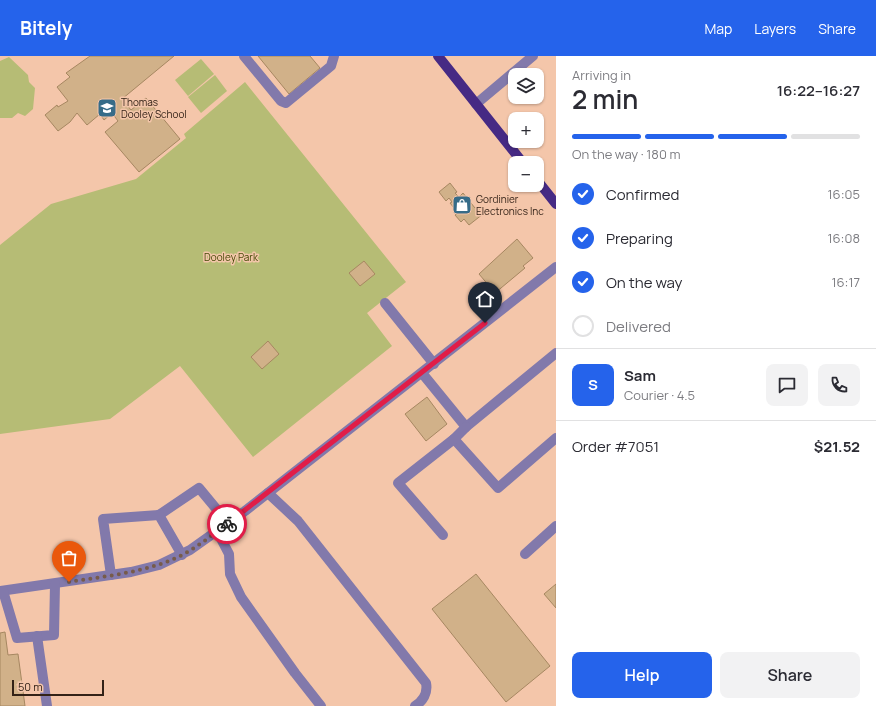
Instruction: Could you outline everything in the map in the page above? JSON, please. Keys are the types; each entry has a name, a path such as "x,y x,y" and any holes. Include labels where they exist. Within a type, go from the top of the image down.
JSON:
{"main road":[{"path":"438,56 517,156"},
{"path":"544,189 556,204"}],"street":[{"path":"244,56 281,101 286,103 331,66 334,56"},
{"path":"476,104 533,56"},
{"path":"55,584 54,635 18,638 1,591 111,576 159,564 182,555 268,493 434,364 556,266"},
{"path":"385,303 434,364"},
{"path":"443,536 398,483 454,439 466,427 556,354"},
{"path":"422,373 466,427"},
{"path":"454,439 498,488 556,438"},
{"path":"111,576 103,519 159,515 199,488 228,523"},
{"path":"268,493 298,521 426,683 427,689 422,702 415,706"},
{"path":"159,515 182,555"},
{"path":"525,554 556,526"},
{"path":"217,531 229,554 230,574 241,598 295,673 321,706"},
{"path":"37,636 47,706"}],"green space":[{"path":"9,57 28,75 29,82 35,88 33,109 25,116 18,113 12,118 0,118 0,61"},
{"path":"201,59 214,74 188,96 175,80"},
{"path":"215,75 227,91 201,113 188,97"},
{"name":"Dooley Park","path":"245,82 406,282 367,313 392,346 253,457 180,366 110,419 0,434 0,245 51,204 136,179 186,138 184,134"}],"building":[{"path":"90,56 174,56 122,99 131,110 146,98 180,139 139,172 105,132 118,121 112,113 104,120 100,114 87,125 77,113 70,122 58,131 45,115 57,105 58,107 68,101 57,87 70,77 66,73"},
{"path":"258,56 310,56 320,68 289,94"},
{"path":"450,183 457,192 455,193 459,197 463,193 475,208 477,207 483,214 469,225 464,219 461,222 455,215 458,213 450,203 452,202 449,198 446,201 439,192"},
{"path":"517,239 533,258 523,266 525,268 495,293 479,274"},
{"path":"364,261 375,274 360,286 349,273"},
{"path":"268,341 279,354 262,369 251,357"},
{"path":"427,397 447,424 426,441 405,414"},
{"path":"476,574 550,666 506,702 432,609"},
{"path":"556,584 556,608 544,594"},
{"path":"5,632 8,655 18,654 25,706 0,706 0,633"}],"way so far":[{"path":"69,582 131,572 176,558 205,541 227,524"}],"place":[{"name":"Thomas Dooley School","path":"107,108"},
{"name":"Gordinier Electronics Inc","path":"462,205"}],"route":[{"path":"227,524 485,323"}]}
